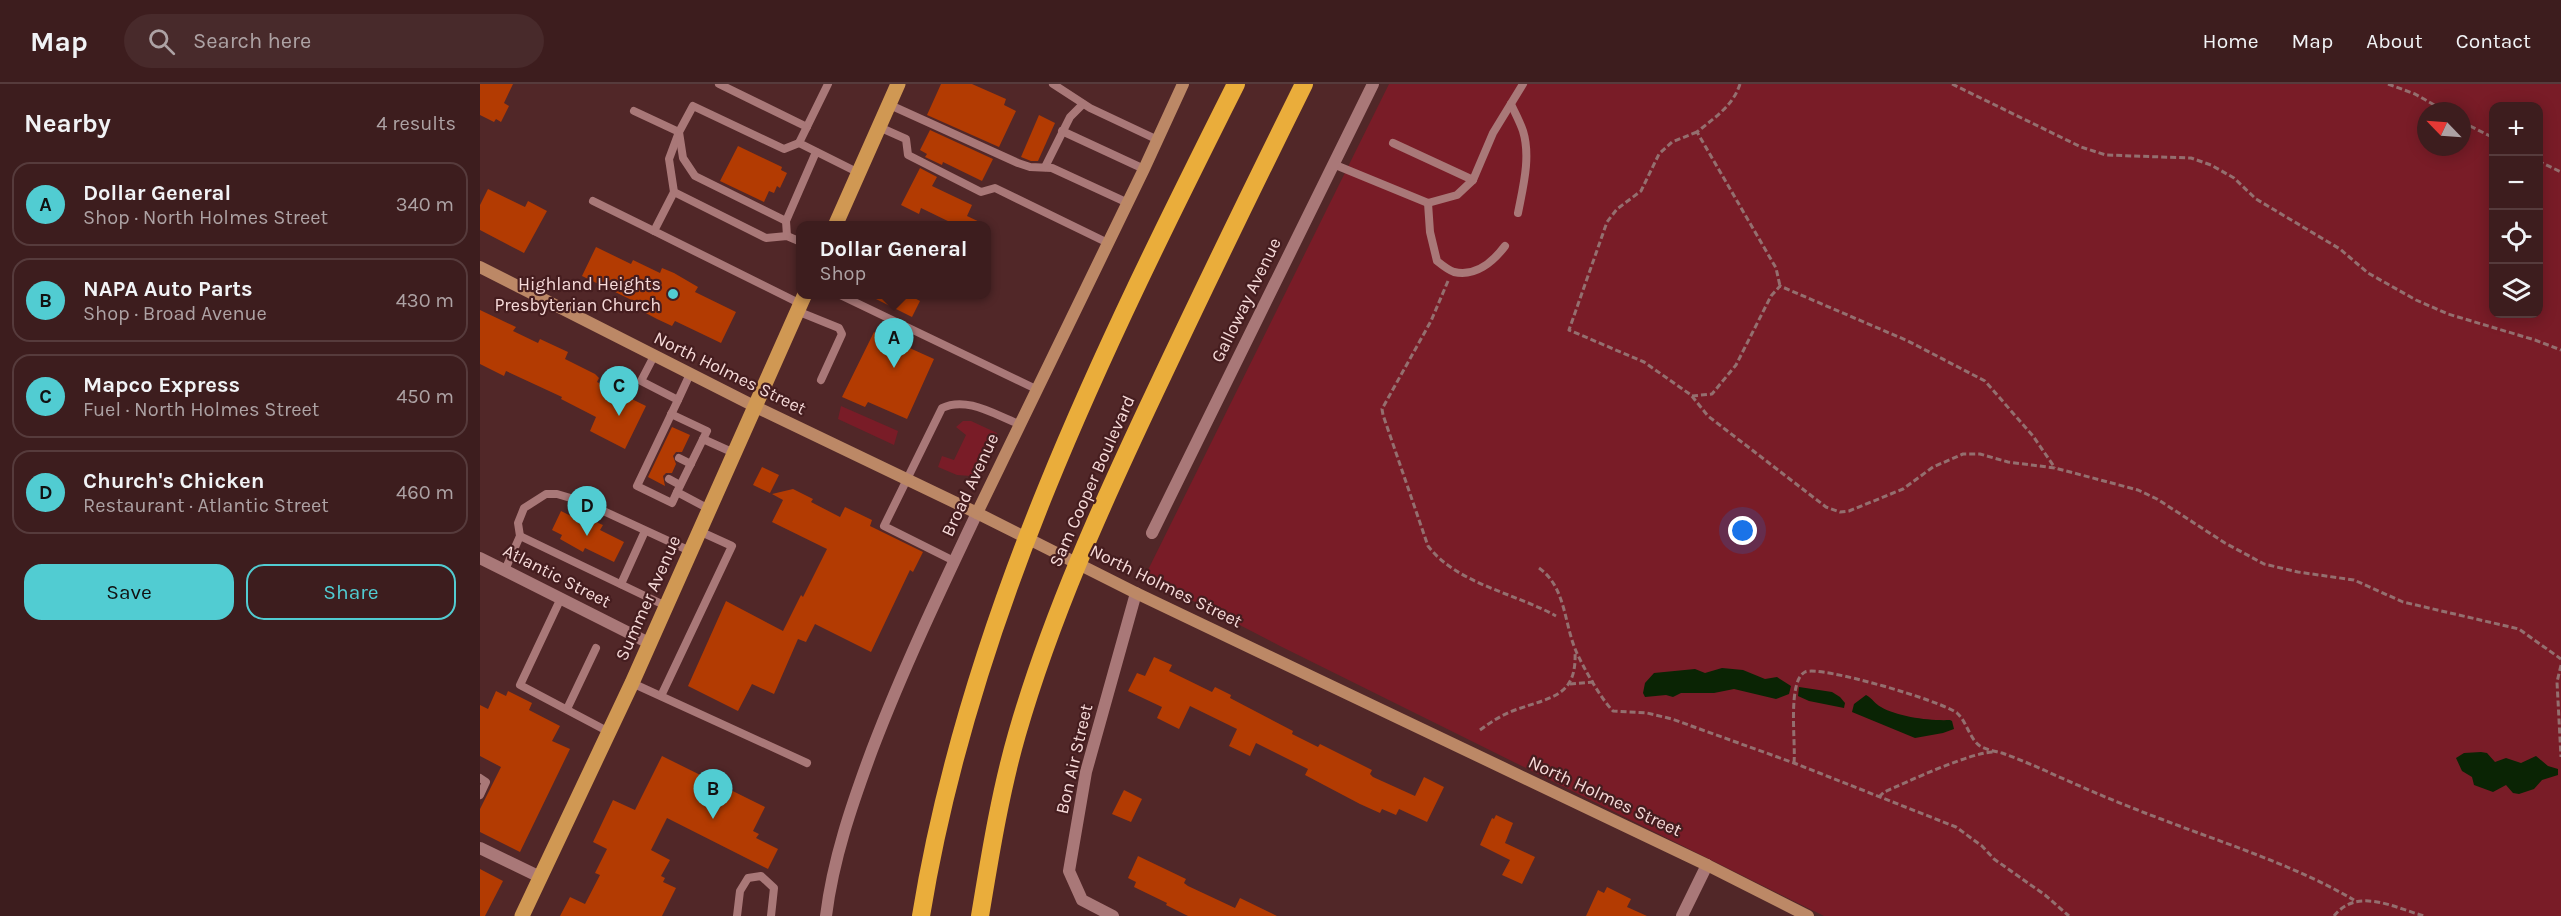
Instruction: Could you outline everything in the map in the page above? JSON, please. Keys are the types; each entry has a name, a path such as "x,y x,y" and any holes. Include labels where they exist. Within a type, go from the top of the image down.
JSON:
{"highway":[{"path":"1206,144 1231,84"},
{"name":"Sam Cooper Boulevard","path":"921,916 929,869 963,724 1006,591 1051,477 1121,318 1236,84"},
{"name":"Sam Cooper Boulevard","path":"980,916 988,866 1017,735 1059,611 1099,511 1218,257 1304,84"}],"main road":[{"path":"837,221 898,84"},
{"name":"Broad Avenue","path":"977,513 1128,203 1183,84"},
{"name":"North Holmes Street","path":"480,267 756,407 977,513 1136,593 1707,865 1808,916"},
{"name":"Summer Avenue","path":"522,916 632,683 801,303"}],"street":[{"name":"Galloway Avenue","path":"1152,533 1374,84"},
{"name":"Broad Avenue","path":"826,916 830,881 857,789 901,675 977,513"},
{"name":"Atlantic Street","path":"480,558 649,643"},
{"name":"Bon Air Street","path":"1113,916 1082,900 1069,871 1086,772 1136,593"},
{"path":"480,848 540,877"},
{"path":"1682,916 1707,865"}],"lane":[{"path":"719,84 807,127"},
{"path":"654,231 674,192 669,159 679,132 693,106 784,149 799,143 828,84"},
{"path":"1053,84 1083,104 1158,140"},
{"path":"1333,164 1428,202 1457,195 1473,180 1493,133 1523,84"},
{"path":"1045,167 1070,117 1083,104"},
{"path":"1511,104 1523,132 1525,158 1525,176 1518,213"},
{"path":"890,105 1018,163 1030,167 1045,167 1128,203"},
{"path":"634,111 679,132"},
{"path":"879,127 906,139 908,155 981,192 995,188 1108,243"},
{"path":"1062,131 1144,169"},
{"path":"679,132 683,158 695,176 786,220"},
{"path":"799,143 859,173"},
{"path":"1393,143 1473,180"},
{"path":"787,236 786,220 816,152"},
{"path":"674,192 766,238 787,236 796,240"},
{"path":"593,201 801,303 839,328 842,334 821,381"},
{"path":"1428,202 1430,232 1437,261 1452,271 1466,272 1486,266 1495,260 1504,246"},
{"path":"849,299 1036,388"},
{"path":"654,356 641,381 678,399"},
{"path":"671,414 707,431 672,502 636,486 659,448 671,414 690,374"},
{"path":"954,561 884,526 942,408 952,403 965,403 1019,424"},
{"path":"703,439 734,453"},
{"path":"679,458 690,464"},
{"path":"669,479 678,489 709,509"},
{"path":"505,570 520,536 518,523 524,508 546,494 557,494 584,502 690,551"},
{"path":"621,584 645,531"},
{"path":"661,696 732,546 699,531"},
{"path":"520,536 666,606"},
{"path":"561,598 520,685 609,732"},
{"path":"567,709 596,648"},
{"path":"632,683 807,763"},
{"path":"480,778 486,782 480,795"},
{"path":"737,916 740,891 748,878 761,876 774,888 771,916"}],"path":[{"path":"1740,84 1735,98 1697,132 1672,142 1659,154 1641,191 1617,209 1607,222 1569,330 1644,362 1691,395 1708,416 1731,435 1764,457 1826,507 1840,513 1903,489 1933,467 1963,454 1980,454 2008,462 2055,468 2138,490 2157,499 2225,543 2264,564 2298,572 2354,580 2403,602 2519,629 2561,659"},
{"path":"1952,84 2081,147 2106,155 2191,158 2211,165 2234,178 2256,199 2340,249 2368,273 2407,295 2448,314 2516,333 2561,350"},
{"path":"2388,84 2429,102"},
{"path":"2471,127 2489,136"},
{"path":"1697,132 1776,268 1780,286"},
{"path":"2543,163 2561,172"},
{"path":"1452,271 1431,321 1382,408 1383,415 1428,546 1438,559 1460,574 1538,606 1556,616"},
{"path":"1691,395 1712,394 1726,380 1771,296 1780,286"},
{"path":"1780,286 1908,341 1985,381 2033,436 2055,468"},
{"path":"1539,568 1548,574 1554,585 1575,650 1613,711 1647,713 1672,719 1794,763 1966,832 1994,860 2045,895 2069,916"},
{"path":"1570,684 1576,665 1575,650"},
{"path":"2561,665 2558,682 2561,757"},
{"path":"1794,763 1794,697 1796,681 1801,674 1815,670 1896,689 1946,706 1964,721 1973,739 1982,747 2105,798 2268,860 2331,887 2354,900 2370,901 2424,916"},
{"path":"1480,730 1517,709 1552,698 1570,684 1594,682"},
{"path":"1879,797 1884,792 1924,775 1990,752 2000,753"},
{"path":"2334,916 2341,907 2354,900"}],"shaded area":[{"path":"1389,84 2561,84 2561,916 1824,916 1280,646 1145,576"},
{"path":"841,406 898,431 894,445 838,419"},
{"path":"963,421 971,421 997,433 982,464 971,476 957,475 938,467 942,456 954,460 966,435 956,427"},
{"path":"1722,668 1743,670 1765,679 1777,677 1791,686 1789,694 1776,699 1734,689 1714,693 1681,693 1673,697 1666,695 1645,697 1643,693 1645,683 1654,673 1695,669 1705,673"},
{"path":"1799,687 1832,692 1845,703 1844,708 1809,701 1798,696"},
{"path":"1866,695 1879,706 1905,716 1950,720 1954,729 1915,738 1852,712 1854,704"},
{"path":"2464,753 2487,753 2495,762 2506,758 2521,763 2536,756 2548,766 2558,769 2558,775 2542,780 2534,789 2519,794 2513,793 2506,785 2493,792 2474,785 2472,777 2462,771 2456,758"}],"building":[{"path":"480,84 513,84 504,103 509,106 501,122 496,119 494,122 480,115"},
{"path":"941,84 972,84 1006,99 1004,105 1016,111 999,147 927,115"},
{"path":"1039,115 1055,123 1038,161 1031,161 1021,157"},
{"path":"930,130 993,159 982,181 943,162 942,165 925,157 927,154 920,150"},
{"path":"738,146 782,167 781,170 787,173 780,188 777,186 774,193 769,191 764,202 720,181"},
{"path":"920,168 937,177 932,186 972,205 967,216 978,221 948,221 921,208 919,214 901,205"},
{"path":"488,189 525,207 528,201 547,211 524,253 480,230 480,205"},
{"name":"Highland Heights Presbyterian Church","path":"596,247 631,264 633,260 660,273 662,268 674,273 698,287 695,292 736,312 721,343 675,321 672,326 657,319 642,311 644,306 582,276"},
{"path":"876,299 916,299 920,301 912,317"},
{"path":"480,310 516,327 513,331 538,343 540,339 568,352 565,359 595,374 599,378 597,382 646,406 625,449 590,431 596,417 561,399 562,397 506,371 504,376 480,364"},
{"path":"874,332 934,359 907,419 868,402 865,407 842,397"},
{"path":"672,427 690,435 682,452 676,452 673,456 676,464 672,473 666,473 663,476 665,486 648,477"},
{"path":"762,467 779,475 770,493 753,485"},
{"path":"793,489 813,499 811,502 840,517 845,507 872,520 870,526 923,552 913,572 910,570 871,652 815,624 806,642 798,639 774,694 752,684 738,711 688,686 726,601 783,631 801,595 803,597 827,549 772,522 783,500 772,494"},
{"path":"561,511 587,524 589,519 603,525 600,530 624,542 614,562 585,548 583,552 560,539 562,535 552,530"},
{"path":"1154,657 1172,665 1169,671 1212,692 1215,687 1231,695 1230,698 1293,731 1292,734 1318,747 1320,744 1372,770 1370,774 1373,777 1415,796 1424,777 1444,787 1427,822 1399,809 1396,815 1382,809 1380,813 1360,804 1305,775 1308,769 1256,743 1250,756 1229,746 1237,729 1190,706 1179,729 1157,718 1162,707 1128,691 1137,673 1145,676"},
{"path":"496,691 506,696 508,691 532,703 529,710 560,726 552,741 570,749 520,852 480,832 480,809 501,767 480,756 480,705 488,709"},
{"path":"662,756 765,807 753,831 759,834 756,838 778,849 768,869 667,818 651,850 670,860 661,876 665,878 663,882 676,888 662,916 560,916 570,897 585,904 600,875 595,873 607,849 593,842 613,800 635,810"},
{"path":"1124,790 1142,799 1131,822 1112,814"},
{"path":"1496,815 1513,823 1505,843 1535,857 1522,884 1502,875 1510,860 1480,845 1492,818 1494,819"},
{"path":"1138,856 1186,879 1184,883 1188,886 1235,908 1240,898 1277,916 1188,916 1134,887 1136,882 1128,878"},
{"path":"480,869 503,881 485,916 480,916"},
{"path":"1607,887 1631,899 1627,907 1647,916 1586,916 1598,890 1604,893"}],"place":[{"name":"Highland Heights Presbyterian Church","path":"673,294"},
{"name":"Dollar General","path":"894,368"},
{"name":"Mapco Express","path":"619,416"},
{"name":"Church's Chicken","path":"587,536"},
{"name":"NAPA Auto Parts","path":"713,819"}]}
